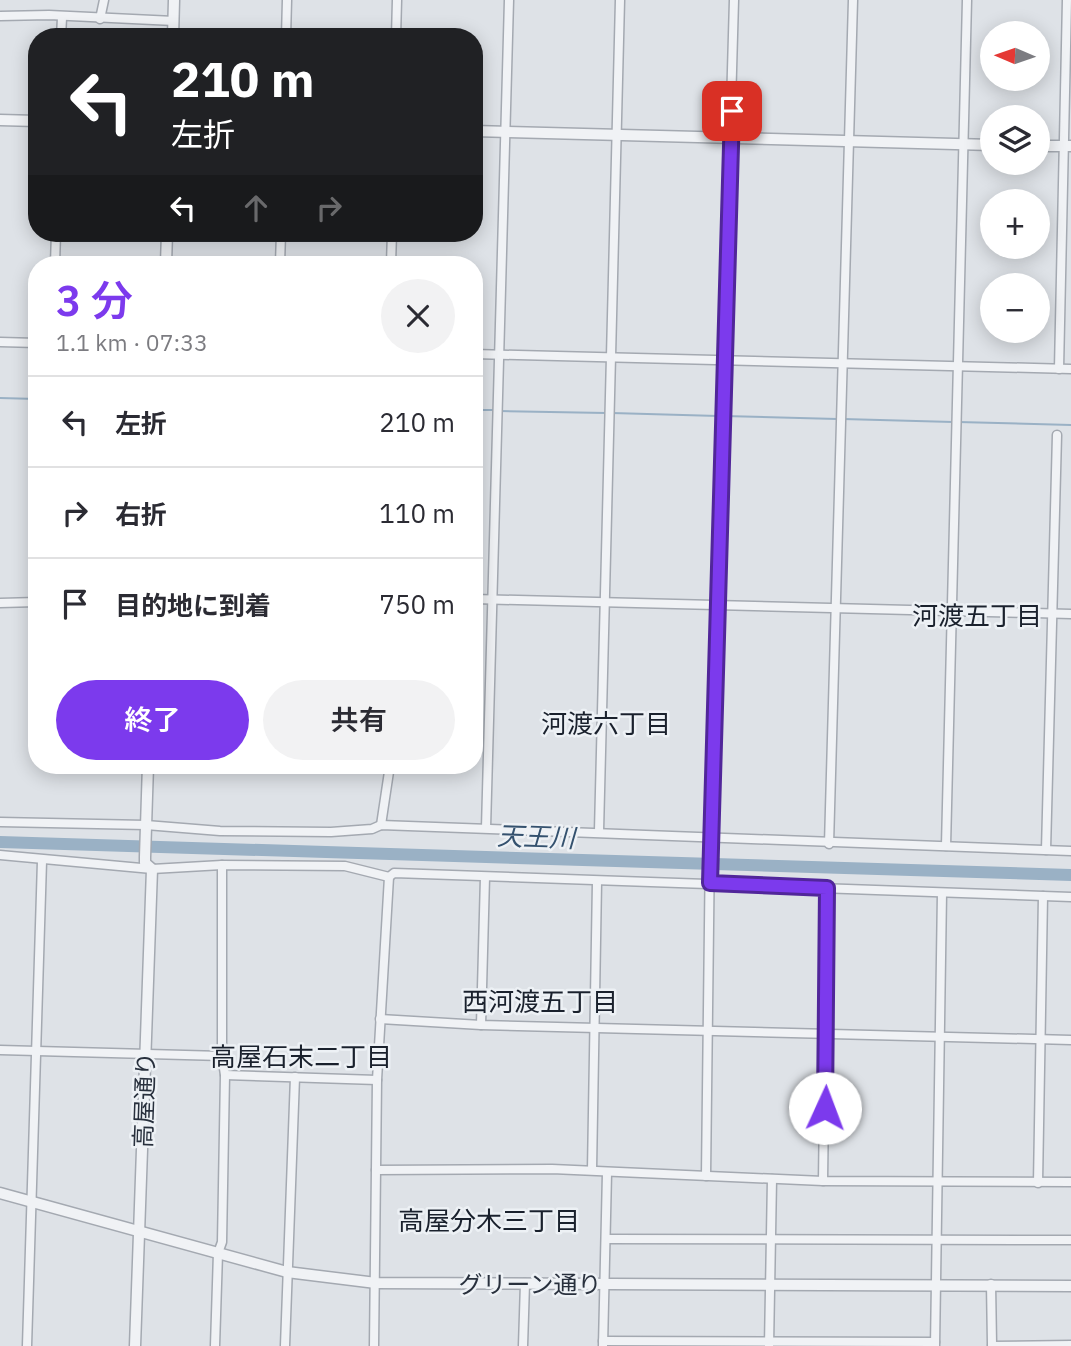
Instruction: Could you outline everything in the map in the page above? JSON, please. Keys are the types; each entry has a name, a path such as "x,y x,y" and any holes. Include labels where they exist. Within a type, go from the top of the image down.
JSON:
{"street":[{"path":"100,19 104,0"},
{"path":"174,0 174,28"},
{"path":"286,28 287,0"},
{"path":"396,28 397,0"},
{"path":"486,828 509,0"},
{"path":"599,831 620,0"},
{"path":"706,1176 710,841 719,604 734,0"},
{"path":"829,844 853,0"},
{"path":"946,846 967,0"},
{"path":"1059,369 1068,146 1068,0"},
{"path":"0,16 49,15 62,18 174,22"},
{"path":"61,28 62,18"},
{"path":"0,120 28,121"},
{"path":"483,131 980,145"},
{"path":"1050,146 1068,146"},
{"path":"0,342 28,343"},
{"path":"483,354 1071,369"},
{"path":"1046,850 1057,435"},
{"path":"483,599 1071,614"},
{"path":"0,603 28,602"},
{"path":"148,774 145,863 152,869"},
{"path":"382,825 389,774"},
{"path":"0,822 220,831 331,832 372,829 382,825 599,831 710,841 946,846 1071,852"},
{"path":"0,855 26,855 42,861 152,869 222,865 345,866 389,877"},
{"path":"27,1346 34,1051 42,861"},
{"path":"215,1346 218,1253 222,1242 225,1075 222,1056 222,865"},
{"name":"高屋通り","path":"135,1346 152,869"},
{"path":"374,1346 377,1080 389,877 394,873 597,882 710,880 827,888 1071,897"},
{"path":"481,1025 485,877"},
{"path":"592,1170 597,882"},
{"path":"822,1181 827,1034 827,888"},
{"path":"607,1173 603,1344 935,1344 942,893"},
{"path":"1038,1182 1042,896"},
{"path":"380,1019 708,1032 1071,1040"},
{"path":"0,1050 222,1056"},
{"path":"225,1075 377,1080"},
{"path":"285,1346 295,1077"},
{"path":"376,1171 592,1170 607,1173 822,1181 1071,1182"},
{"path":"769,1344 772,1179"},
{"name":"グリーン通り","path":"0,1193 287,1272 376,1283 1071,1286"},
{"path":"606,1239 1071,1240"},
{"path":"523,1346 525,1283"},
{"path":"991,1284 992,1345 1071,1345"}],"waterway":[{"path":"0,398 28,399"},
{"path":"483,410 494,410"},
{"path":"500,411 606,413"},
{"path":"612,413 718,416"},
{"path":"724,416 837,419"},
{"path":"843,419 953,422"},
{"path":"958,422 1071,425"},
{"name":"天王川","path":"0,842 1071,875"}],"district":[{"name":"河渡五丁目","path":"977,615"},
{"name":"河渡六丁目","path":"606,723"},
{"name":"西河渡五丁目","path":"540,1001"},
{"name":"高屋石末二丁目","path":"301,1056"},
{"name":"高屋分木三丁目","path":"489,1220"}],"route":[{"path":"732,111 710,883 827,888 825,1108"}]}
